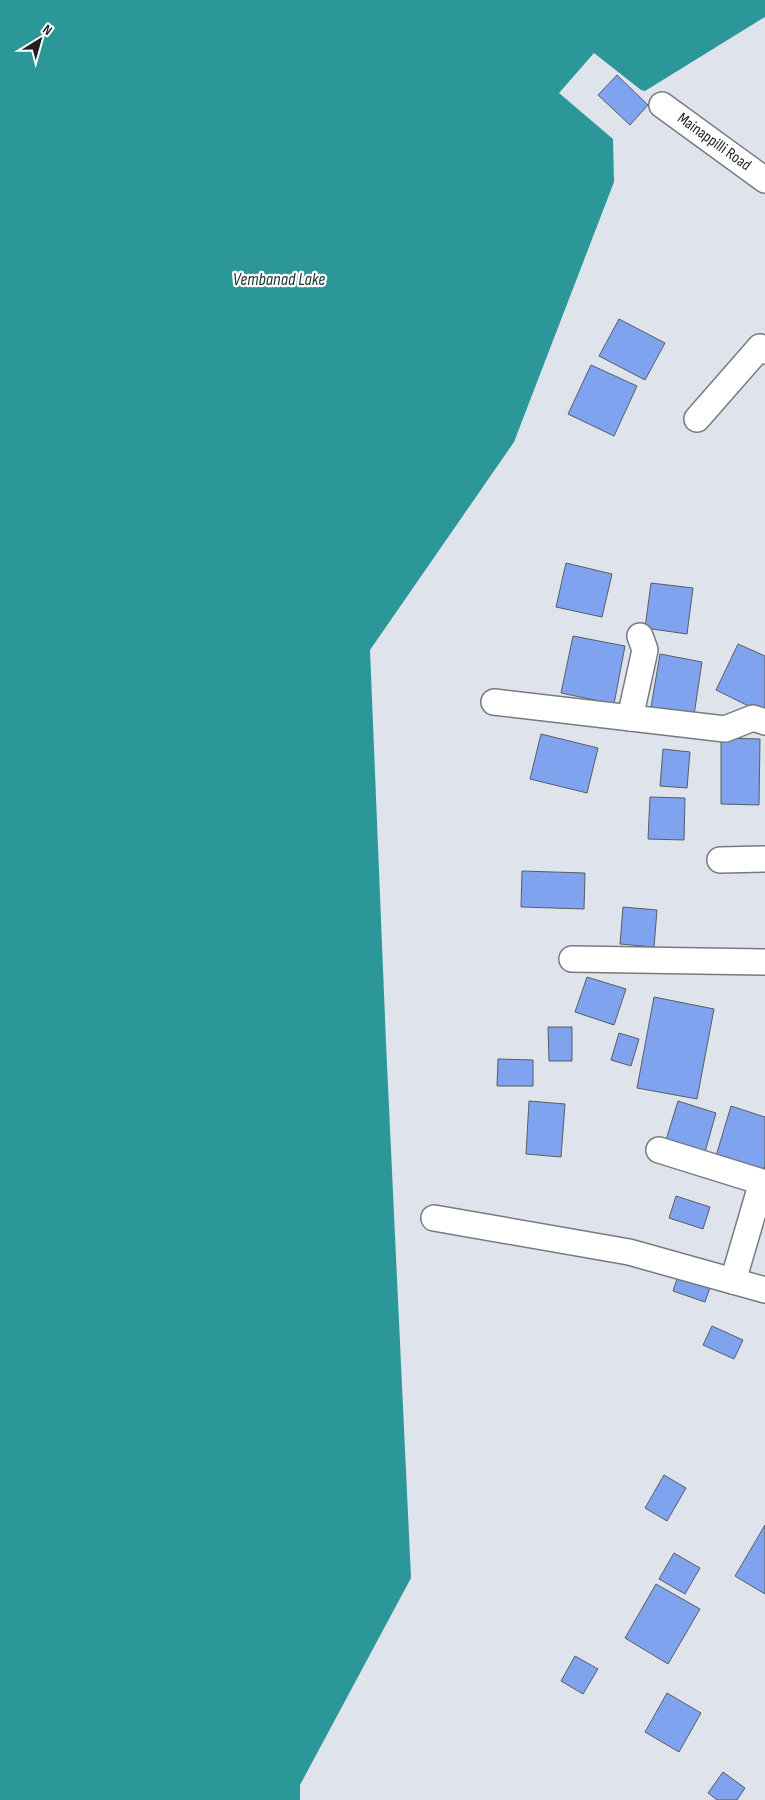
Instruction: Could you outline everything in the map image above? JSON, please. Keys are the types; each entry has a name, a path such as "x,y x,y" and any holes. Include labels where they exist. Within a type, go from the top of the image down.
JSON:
{"street":[{"name":"Mainappilli Road","path":"662,105 765,180"},
{"path":"697,419 760,347 765,350"},
{"path":"630,718 646,650 640,636"},
{"path":"494,702 725,730 753,718 765,722"},
{"path":"720,860 765,859"},
{"path":"572,959 765,962"},
{"path":"659,1150 762,1182 734,1281"},
{"path":"434,1218 629,1252 765,1290"}],"water":[{"name":"Vembanad Lake","path":"0,0 765,0 765,17 645,91 641,90 594,53 559,93 613,139 614,182 514,442 370,650 411,1578 300,1785 300,1800 0,1800"}],"building":[{"path":"617,75 648,105 630,125 598,95"},
{"path":"619,319 665,343 645,380 599,356"},
{"path":"591,365 637,386 614,436 568,414"},
{"path":"566,563 612,574 602,617 556,607"},
{"path":"651,583 693,588 687,634 645,628"},
{"path":"573,636 625,646 614,704 561,693"},
{"path":"738,644 765,656 765,714 716,690"},
{"path":"660,654 702,662 694,715 651,707"},
{"path":"541,734 598,748 587,793 530,779"},
{"path":"721,738 760,739 759,805 721,804"},
{"path":"663,749 690,752 687,788 660,786"},
{"path":"650,797 685,798 684,840 648,839"},
{"path":"522,871 585,873 584,909 521,907"},
{"path":"623,907 657,910 654,947 620,944"},
{"path":"587,977 626,989 614,1025 575,1012"},
{"path":"654,997 714,1009 697,1099 637,1088"},
{"path":"548,1027 572,1027 572,1061 549,1061"},
{"path":"619,1033 639,1039 631,1066 611,1060"},
{"path":"498,1059 533,1060 533,1086 497,1086"},
{"path":"529,1101 565,1104 561,1157 526,1154"},
{"path":"678,1101 716,1113 705,1152 666,1140"},
{"path":"731,1106 765,1117 764,1170 716,1156"},
{"path":"676,1196 710,1207 703,1229 669,1218"},
{"path":"680,1270 712,1282 705,1302 673,1291"},
{"path":"712,1326 743,1340 734,1359 703,1345"},
{"path":"664,1475 686,1488 667,1521 645,1508"},
{"path":"765,1525 765,1594 735,1576"},
{"path":"674,1553 700,1568 685,1594 659,1579"},
{"path":"656,1584 700,1609 668,1664 625,1638"},
{"path":"575,1656 598,1669 583,1694 561,1681"},
{"path":"667,1693 701,1713 679,1752 645,1732"},
{"path":"723,1772 745,1788 737,1800 717,1800 708,1793"}]}
